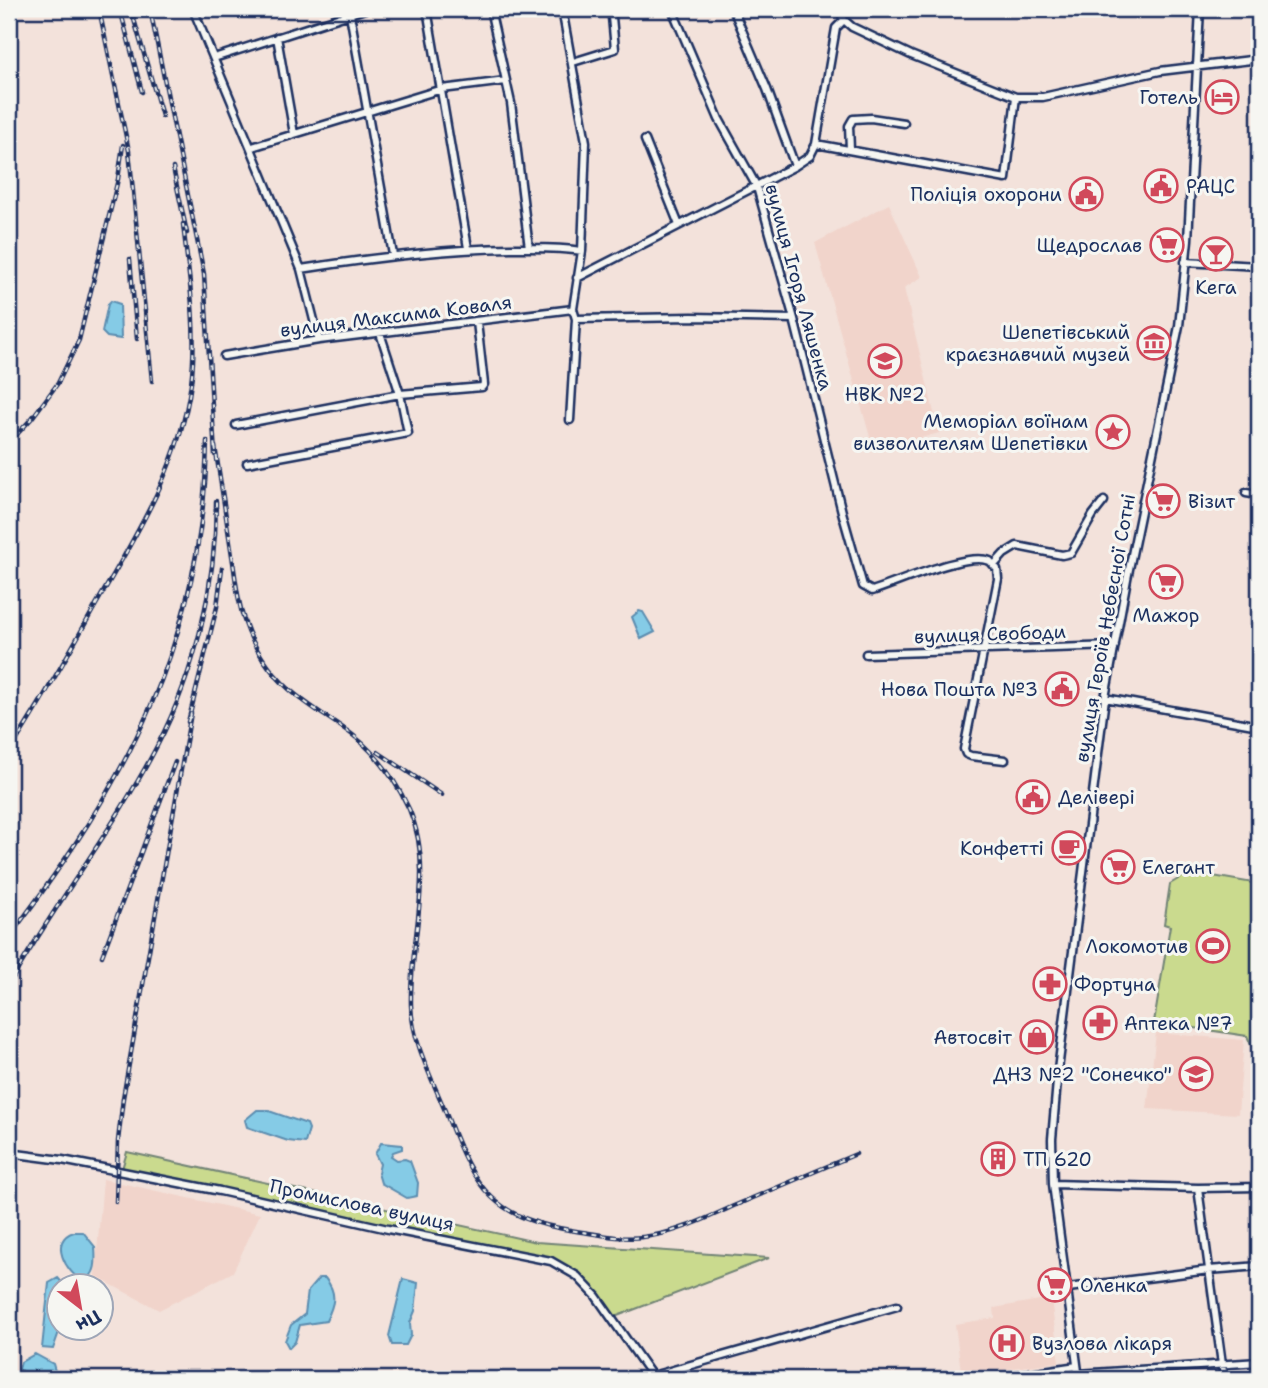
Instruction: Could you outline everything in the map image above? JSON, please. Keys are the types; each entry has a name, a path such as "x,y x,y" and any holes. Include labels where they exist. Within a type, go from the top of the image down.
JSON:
{"street":[{"path":"192,9 301,269 319,340"},
{"path":"214,58 365,9"},
{"path":"427,9 468,248"},
{"path":"490,9 511,103 529,248"},
{"path":"562,9 586,142 582,251 573,309 576,319 570,420"},
{"name":"вулиця Ігоря Ляшенка","path":"672,9 719,119 757,187 794,318 863,586 872,591 937,568 975,559 986,559 994,565"},
{"path":"733,9 767,89 795,166"},
{"path":"839,9 844,20 852,27 911,55 1016,97 1043,97 1121,78 1259,59"},
{"name":"вулиця Героїв Небесної Сотні","path":"1078,1373 1054,1184 1052,1139 1058,1070 1105,698 1126,579 1174,351 1185,262 1200,9"},
{"path":"350,14 393,255"},
{"path":"573,62 615,49 612,17"},
{"path":"577,278 757,187 810,156 816,144 836,27 844,20"},
{"path":"277,37 295,134"},
{"path":"252,147 442,89 506,81"},
{"path":"816,144 1006,179 1016,97"},
{"path":"850,149 849,126 853,120 871,118 904,123"},
{"path":"645,140 679,225"},
{"path":"301,269 393,255 468,248 562,248 582,251"},
{"path":"1185,262 1259,266"},
{"name":"вулиця Максима Коваля","path":"224,356 319,340 573,309"},
{"path":"576,319 794,318"},
{"path":"236,425 400,394 483,386 477,322"},
{"path":"247,463 408,433 400,394 380,333"},
{"path":"1246,493 1259,495"},
{"path":"1005,760 971,756 966,754 964,749 998,579 994,565 1004,554 1017,546 1062,555 1071,553 1093,514 1104,501"},
{"name":"вулиця Свободи","path":"866,654 1115,646"},
{"path":"1105,698 1259,726"},
{"name":"Промислова вулиця","path":"9,1153 62,1160 220,1191 388,1229 551,1261 577,1276 596,1296 653,1378"},
{"path":"1054,1184 1259,1187"},
{"path":"1198,1188 1224,1379"},
{"path":"1068,1288 1259,1266"},
{"path":"642,1379 897,1306"},
{"path":"990,1379 1259,1362"}],"shaded area":[{"name":"НВК №2","path":"889,204 922,277 904,288 939,433 892,446 890,440 872,444 815,243"},
{"name":"ДНЗ №2 \"Сонечко\"","path":"1156,1033 1244,1040 1238,1114 1147,1109"},
{"path":"103,1179 260,1214 233,1272 159,1310 116,1287 116,1272 95,1272"},
{"name":"Вузлова лікаря","path":"1051,1298 1059,1362 962,1379 955,1324 995,1318 994,1308"}],"green space":[{"name":"Локомотив","path":"1190,872 1259,884 1259,1062 1247,1036 1154,1022 1170,926 1164,924 1170,884"},
{"path":"127,1152 536,1242 769,1258 612,1318 577,1276 551,1261 122,1169"}],"water":[{"path":"111,301 120,304 121,339 107,337 102,332"},
{"path":"639,611 643,612 655,632 641,639 632,617"},
{"path":"257,1110 266,1110 307,1124 309,1129 305,1143 288,1141 247,1127 245,1120"},
{"path":"381,1143 402,1145 402,1149 393,1152 391,1156 397,1160 410,1161 418,1183 417,1196 407,1198 381,1183 378,1173 380,1164 375,1154"},
{"path":"83,1232 95,1247 93,1272 71,1271 61,1249 66,1236"},
{"path":"319,1278 325,1278 332,1289 333,1304 329,1315 326,1321 300,1325 295,1342 289,1348 285,1341 291,1325 305,1314 308,1291"},
{"path":"403,1279 418,1283 415,1311 410,1323 411,1335 406,1345 392,1345 389,1336"},
{"path":"46,1311 46,1342 55,1342 53,1349 42,1348"},
{"path":"35,1354 53,1364 55,1371 51,1379 35,1379 19,1369 21,1362"}],"railway":[{"path":"99,9 129,151 152,381"},
{"path":"120,9 142,92"},
{"path":"131,9 162,116"},
{"path":"150,9 204,274 215,455"},
{"path":"9,443 58,383 79,340 118,179 123,145"},
{"path":"173,168 187,233"},
{"path":"9,752 139,529 177,444 191,383 194,343 183,224"},
{"path":"130,259 137,339"},
{"path":"9,937 89,822 122,765 151,706 174,645 191,581 202,514 207,441"},
{"path":"215,446 239,601 257,650 289,689 371,751 398,788 409,809 417,833 421,881 411,981 415,1034 457,1142 478,1182 491,1197 507,1209 548,1226 626,1238 643,1237 691,1225 856,1154"},
{"path":"9,985 122,807 171,717 193,658 208,596 216,501"},
{"path":"188,722 217,607 222,568"},
{"path":"116,1202 118,1141 123,1098 191,713"},
{"path":"378,752 442,795"},
{"path":"102,956 175,762"}],"place":[{"name":"Готель","path":"1222,97"},
{"name":"РАЦС","path":"1161,186"},
{"name":"Поліція охорони","path":"1086,194"},
{"name":"Щедрослав","path":"1167,245"},
{"name":"Кега","path":"1216,254"},
{"name":"Шепетівський краєзнавчий музей","path":"1154,343"},
{"name":"НВК №2","path":"885,361"},
{"name":"Меморіал воїнам визволителям Шепетівки","path":"1113,432"},
{"name":"Візит","path":"1163,501"},
{"name":"Мажор","path":"1166,582"},
{"name":"Нова Пошта №3","path":"1062,689"},
{"name":"Делівері","path":"1033,797"},
{"name":"Конфетті","path":"1069,848"},
{"name":"Елегант","path":"1118,867"},
{"name":"Локомотив","path":"1213,946"},
{"name":"Фортуна","path":"1050,984"},
{"name":"Аптека №7","path":"1100,1023"},
{"name":"Автосвіт","path":"1037,1037"},
{"name":"ДНЗ №2 \"Сонечко\"","path":"1196,1074"},
{"name":"ТП 620","path":"998,1159"},
{"name":"Оленка","path":"1055,1285"},
{"name":"Вузлова лікаря","path":"1007,1343"}]}
